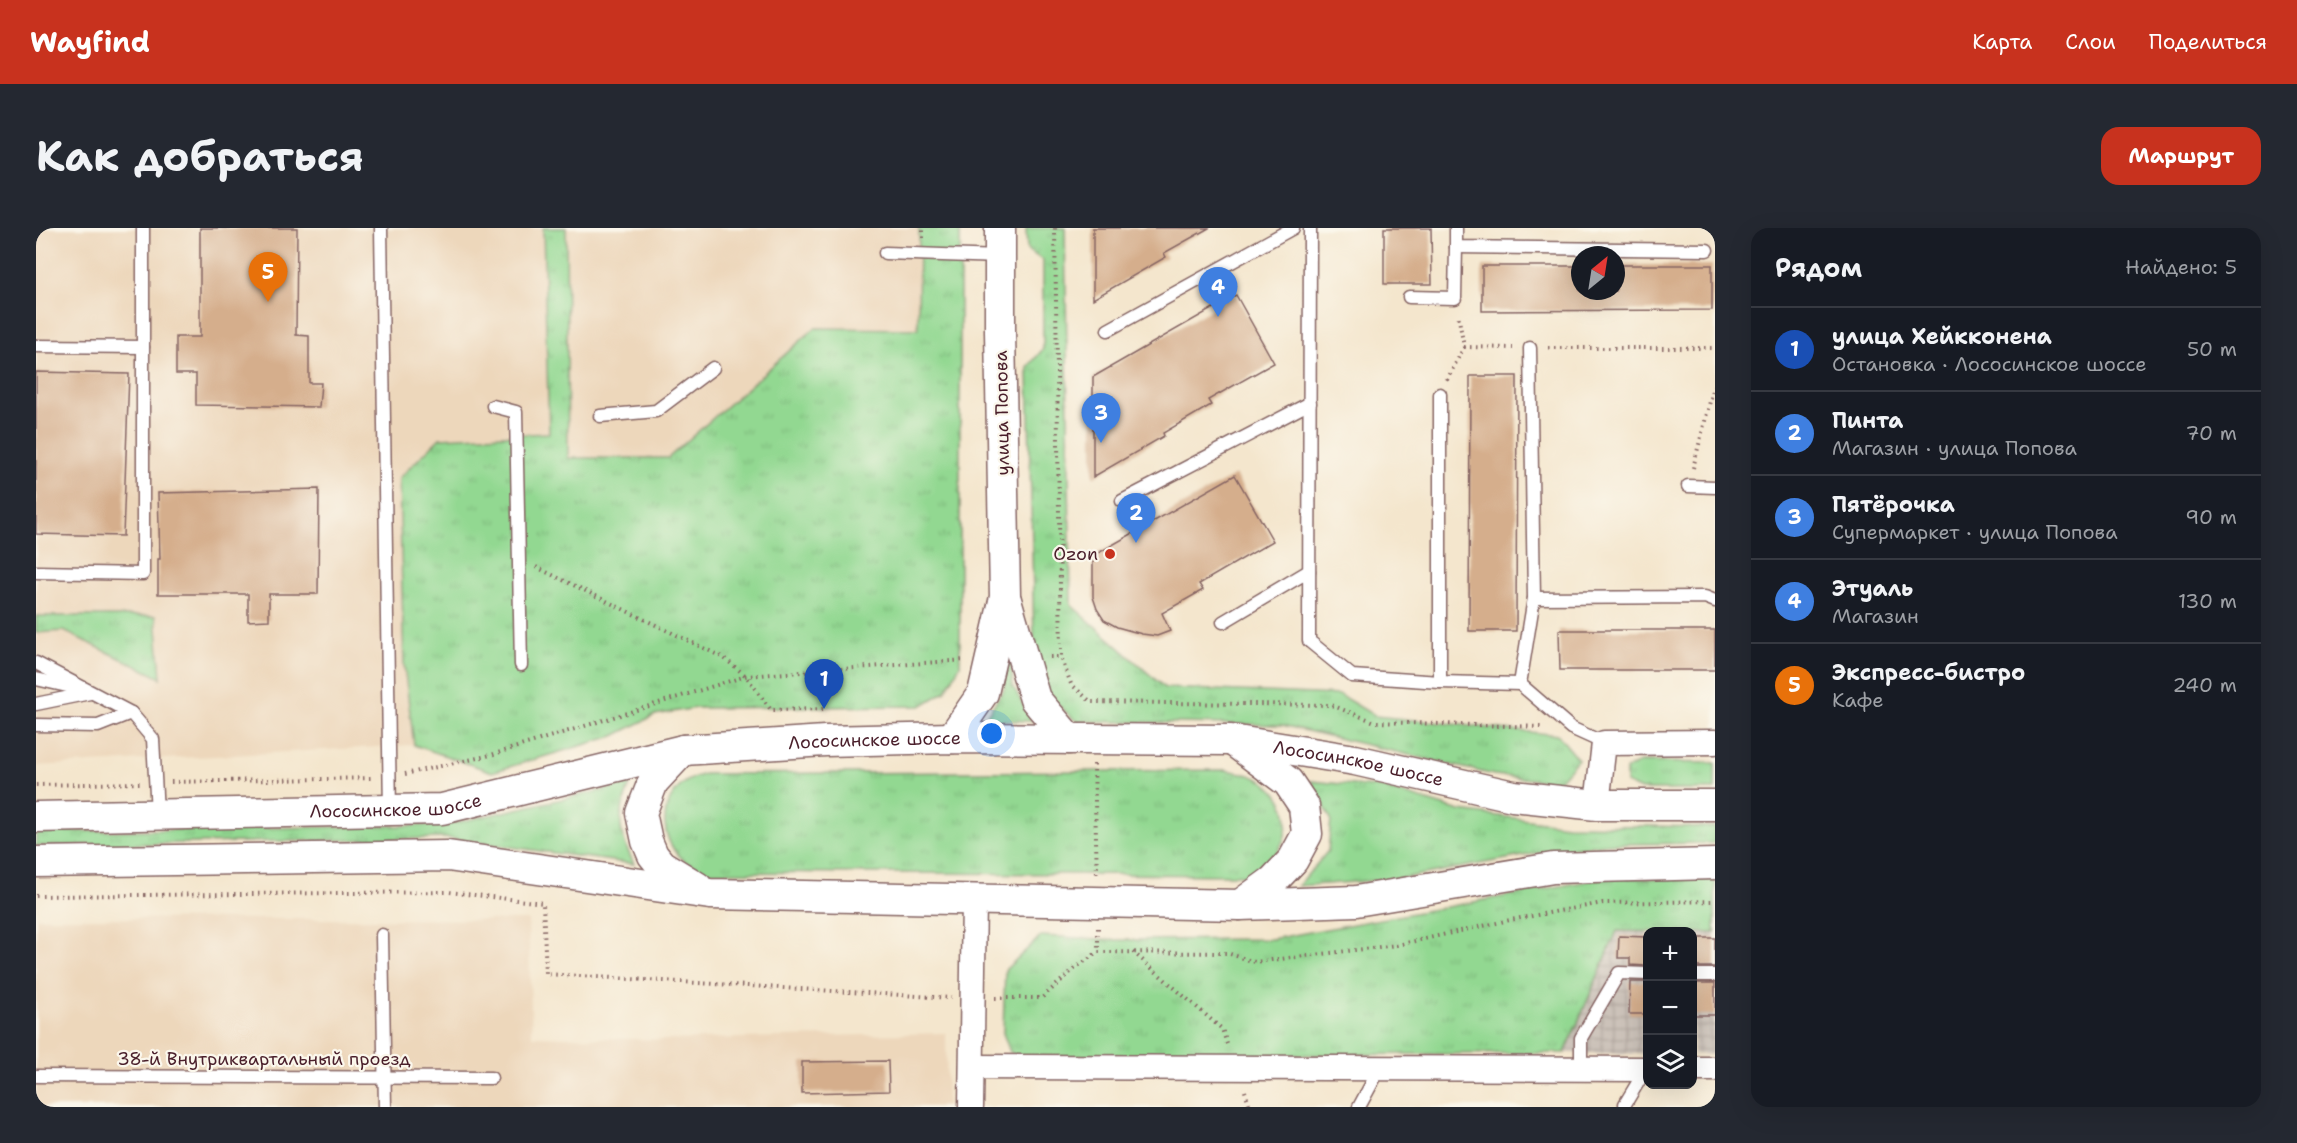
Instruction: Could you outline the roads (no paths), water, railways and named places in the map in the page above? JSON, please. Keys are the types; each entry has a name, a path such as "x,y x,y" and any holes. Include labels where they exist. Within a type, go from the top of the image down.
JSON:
{"street":[{"name":"улица Попова","path":"952,738 983,693 1005,597 1000,242"},
{"name":"улица Попова","path":"1005,597 1035,699 1081,739"},
{"name":"Лососинское шоссе","path":"36,817 390,812 442,809 683,750 825,741 952,738 1231,740 1355,760 1513,796 1597,805 1715,805"},
{"path":"1231,740 1288,782 1304,806 1307,834 1293,861 1273,881 1240,905"},
{"path":"1597,805 1604,743 1715,742"},
{"path":"683,750 653,782 641,813 643,826 653,855 661,865 686,882 710,894"},
{"path":"36,862 448,856 710,894 1240,905 1356,902 1553,868 1715,864"},
{"path":"971,1107 974,900"},
{"path":"972,1067 1643,1069"},
{"path":"1697,1069 1715,1069"}],"lane":[{"path":"36,572 143,574 143,228"},
{"path":"381,228 390,812"},
{"path":"1108,330 1293,228"},
{"path":"1310,228 1309,641 1352,676 1440,682 1520,684 1570,728 1604,743"},
{"path":"1409,297 1455,297 1456,228"},
{"path":"885,253 1000,242"},
{"path":"1456,247 1707,250"},
{"path":"36,346 143,346"},
{"path":"1520,684 1534,598 1530,348"},
{"path":"600,416 656,411 713,368"},
{"path":"1440,394 1440,682"},
{"path":"1122,501 1310,403"},
{"path":"493,406 516,412 521,665"},
{"path":"1688,486 1715,487"},
{"path":"1223,622 1310,571"},
{"path":"1534,598 1705,597 1715,601"},
{"path":"36,663 131,713 153,739 157,815"},
{"path":"36,679 94,693"},
{"path":"36,704 94,693"},
{"path":"36,725 98,726 131,713"},
{"path":"382,935 386,1107"},
{"path":"1581,1069 1581,1038 1619,973 1643,974"},
{"path":"1697,975 1715,975"},
{"path":"1359,1107 1380,1068"},
{"name":"38-й Внутриквартальный проезд","path":"36,1076 491,1078"},
{"path":"1628,1106 1643,1077"}],"place":[{"name":"Экспресс-бистро","path":"268,302"},
{"name":"Этуаль","path":"1218,317"},
{"name":"Пятёрочка","path":"1101,443"},
{"name":"Пинта","path":"1136,543"},
{"name":"Ozon","path":"1110,554"},
{"name":"улица Хейкконена","path":"824,709"}]}
